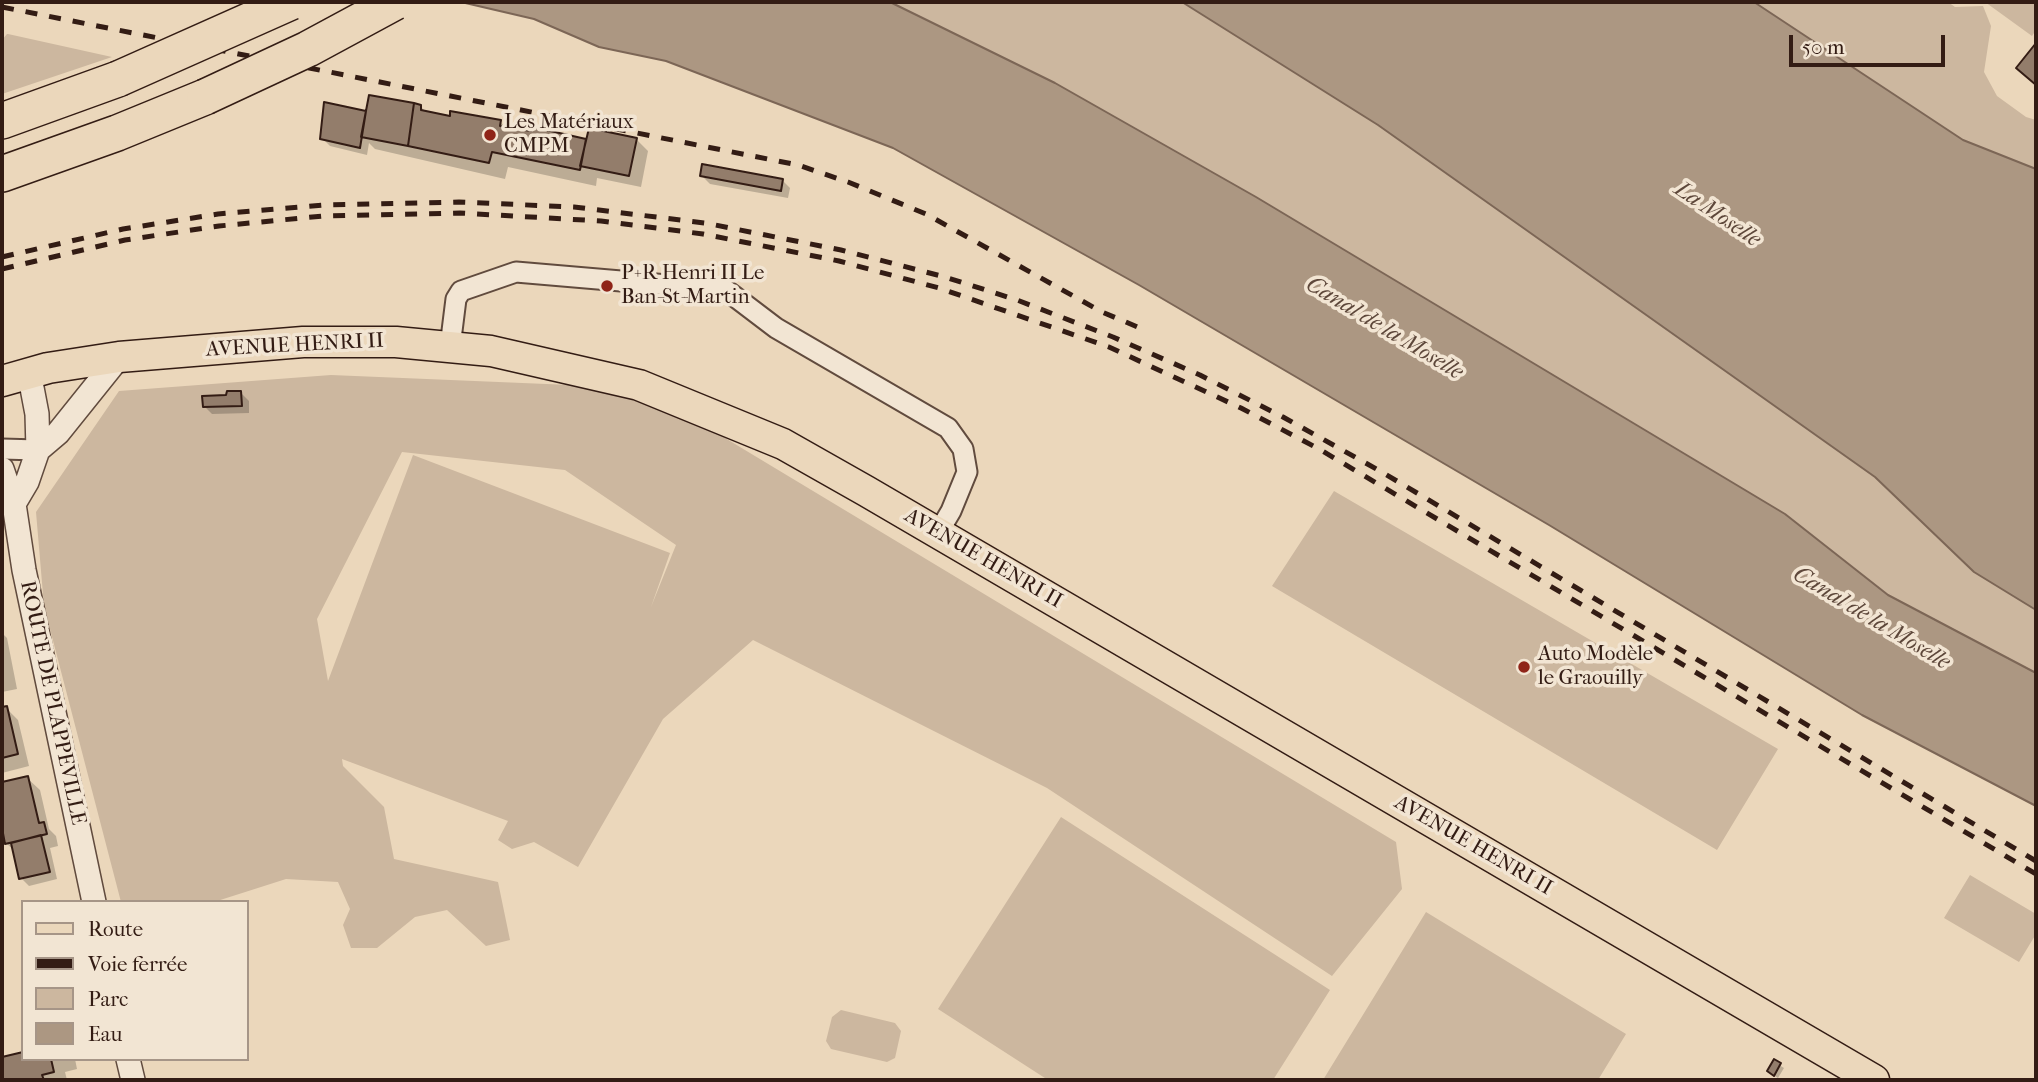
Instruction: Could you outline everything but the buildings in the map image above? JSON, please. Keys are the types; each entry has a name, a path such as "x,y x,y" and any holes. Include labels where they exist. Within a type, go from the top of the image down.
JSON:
{"highway":[{"path":"2,121 118,79 291,2"},
{"path":"2,174 117,133 205,97 308,49 395,2"}],"main road":[{"name":"AVENUE HENRI II","path":"15,376 119,358 303,342 396,342 491,351 639,385 783,444 1874,1080"}],"street":[{"path":"450,347 456,299 461,291 516,272 726,290 776,328 948,428 963,449 967,472 951,511 938,533"},
{"path":"2,449 38,450 58,433 119,358"},
{"path":"13,504 27,482 38,450 37,414 15,376"},
{"name":"ROUTE DE PLAPPEVILLE","path":"2,469 13,504 24,570 94,900"},
{"path":"128,1061 133,1080"}],"green space":[{"path":"890,2 1182,2 1378,125 1875,477 1974,572 2036,610 2036,673 1888,595 1785,514 1256,197 1055,83"},
{"path":"1754,2 1948,2 1955,7 1983,6 1991,26 1984,72 1997,96 2026,117 2036,120 2036,169 1963,140"},
{"path":"1985,2 2036,2 2036,30 2032,36"},
{"path":"7,34 112,57 2,94 2,40"},
{"path":"331,375 642,388 1396,842 1402,889 1332,976 1047,788 753,640 663,719 578,867 534,842 512,849 498,840 508,821 342,759 343,766 384,807 394,859 498,882 510,940 486,946 447,910 415,917 377,948 351,948 343,925 350,909 338,882 286,879 220,900 120,900 44,606 36,512 119,391","holes":["402,452 565,470 676,545 651,607 670,553 413,455 328,681 317,619"]},
{"name":"Auto Modèle le Graouilly","path":"1334,491 1778,749 1717,850 1272,586"},
{"path":"1061,817 1330,990 1273,1080 1048,1080 938,1009"},
{"path":"1970,875 2036,914 2036,934 2019,962 1944,918"},
{"path":"1426,912 1626,1034 1598,1080 1323,1080"},
{"path":"841,1010 895,1023 901,1031 895,1058 887,1062 831,1049 826,1041 832,1017"}],"water":[{"name":"Canal de la Moselle","path":"461,2 890,2 1055,83 1256,197 1785,514 1888,595 2036,673 2036,806 1862,715 1549,525 1139,285 893,148 666,61 599,47 534,19"},
{"name":"La Moselle","path":"1182,2 1754,2 1963,140 2036,169 2036,610 1974,572 1875,477 1378,125"}],"railway":[{"path":"2,7 798,165 926,214 1102,312 1140,328"},
{"path":"2,257 123,229 218,214 323,205 459,202 574,207 705,223 841,250 945,277 1017,300 1113,337 1200,375 1283,417 1380,471 2036,861"},
{"path":"2,269 125,240 219,226 323,216 460,213 601,221 703,234 839,261 939,288 1109,347 1241,408 1319,449 2036,874"}],"place":[{"name":"Les Matériaux CMPM","path":"490,135"},
{"name":"P+R Henri II Le Ban-St-Martin","path":"607,286"},
{"name":"Auto Modèle le Graouilly","path":"1524,667"}]}
